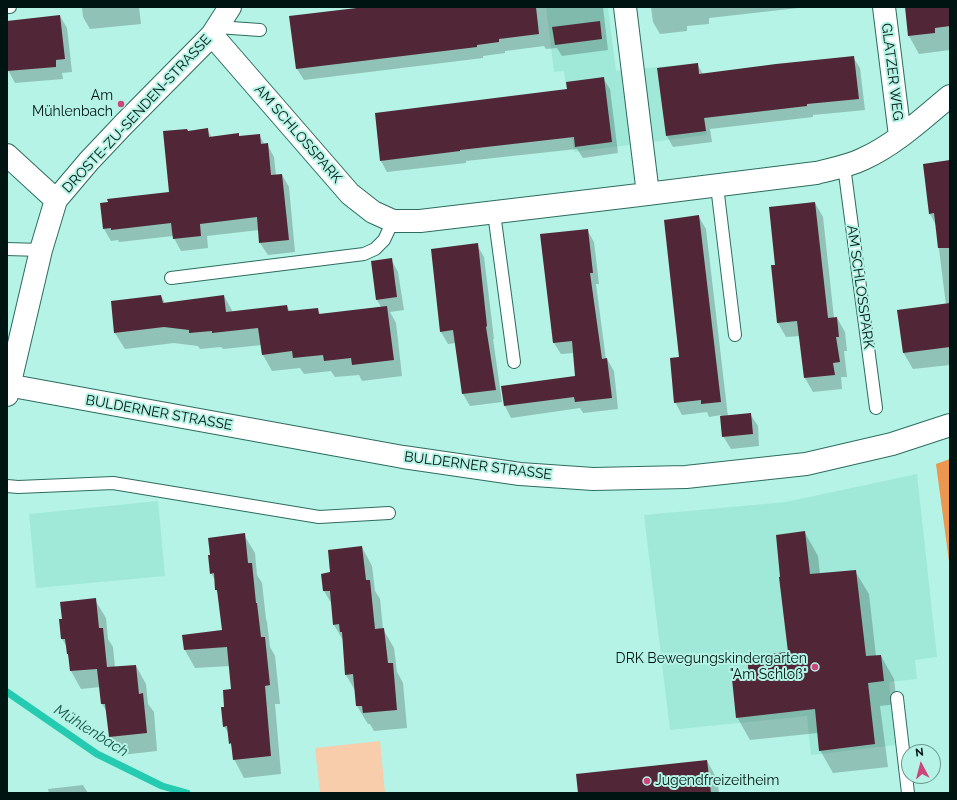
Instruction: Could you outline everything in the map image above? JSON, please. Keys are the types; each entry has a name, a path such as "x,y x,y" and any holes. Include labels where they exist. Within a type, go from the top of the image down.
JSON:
{"street":[{"name":"DROSTE-ZU-SENDEN-STRASSE","path":"8,389 41,250 56,200 89,161 214,31 230,7"},
{"path":"624,7 648,194"},
{"name":"GLATZER WEG","path":"884,7 900,136"},
{"name":"AM SCHLOSSPARK","path":"214,31 350,194 372,212 394,221 420,221 816,173 862,160 883,148 950,96"},
{"path":"7,156 56,200"},
{"name":"BULDERNER STRASSE","path":"8,389 403,457 520,474 592,479 686,477 806,464 892,444 950,425"}],"lane":[{"path":"214,31 260,30"},
{"name":"AM SCHLOSSPARK","path":"844,166 876,408"},
{"path":"717,186 735,335"},
{"path":"494,212 514,362"},
{"path":"171,278 364,254 375,249 384,240 394,221"},
{"path":"7,249 41,250"},
{"path":"7,486 18,487 113,482 319,517 389,513"},
{"path":"896,698 908,793"}],"shaded area":[{"path":"546,7 608,7 616,71 698,63 707,135 574,152 564,71 554,72"},
{"path":"950,459 950,569 936,464"},
{"path":"917,474 937,657 915,660 917,679 889,682 896,745 811,755 807,716 670,730 644,515 786,502"},
{"path":"158,501 165,576 36,588 29,514"},
{"path":"380,741 385,793 320,792 315,748"}],"building":[{"path":"365,7 536,7 539,34 499,39 499,42 477,45 477,47 296,69 289,16"},
{"path":"905,7 950,7 950,26 935,28 935,33 908,36"},
{"path":"60,15 65,59 56,60 56,67 7,71 7,21"},
{"path":"600,21 602,39 555,45 552,27"},
{"path":"854,56 859,99 807,104 807,106 704,118 706,131 666,136 657,68 698,63 699,74"},
{"path":"604,77 612,142 575,147 574,137 380,161 375,113 567,89 566,82"},
{"path":"208,128 209,137 239,133 239,136 260,134 261,144 268,143 271,175 282,174 289,240 259,243 257,217 200,224 201,236 173,239 171,223 111,230 111,228 103,229 100,203 108,202 107,199 169,192 163,131 187,129 188,131"},
{"path":"950,160 950,248 938,248 934,213 929,214 923,164"},
{"path":"815,202 828,318 837,317 839,337 836,337 840,362 833,363 835,375 804,378 797,321 777,323 771,265 775,265 769,207"},
{"path":"699,215 721,402 701,404 701,400 674,403 670,358 679,357 664,220"},
{"path":"588,229 593,273 590,273 602,359 607,358 612,398 575,402 574,397 504,406 501,386 575,376 572,341 553,343 540,234"},
{"path":"478,243 486,327 496,390 462,394 453,330 440,332 431,249"},
{"path":"392,258 397,297 376,300 371,261"},
{"path":"161,295 163,303 224,295 226,312 287,305 288,311 318,308 319,314 387,306 394,360 352,365 351,358 324,361 323,355 293,358 292,351 262,355 258,328 212,333 212,331 189,333 189,330 164,327 114,333 111,301"},
{"path":"950,303 950,347 903,353 897,310"},
{"path":"751,413 753,434 722,437 720,416"},
{"name":"DRK Bewegungskindergarten \"Am Schloß\"","path":"805,531 810,574 856,570 866,656 881,655 884,681 868,683 875,744 819,751 815,709 736,718 732,679 749,677 747,656 788,652 779,577 776,535"},
{"path":"245,533 248,563 252,563 261,637 265,637 270,685 265,686 271,756 233,760 227,726 223,727 221,707 224,707 223,690 231,689 227,647 184,650 182,635 222,630 217,590 215,590 214,573 210,574 208,538"},
{"path":"362,546 366,580 370,580 375,629 384,628 388,663 393,663 397,710 363,713 362,706 356,706 353,674 345,675 342,632 340,632 339,624 333,625 330,591 323,591 321,574 330,572 328,550"},
{"path":"96,598 99,628 103,628 107,667 136,665 139,694 143,693 147,733 109,737 105,704 101,704 97,669 70,671 65,639 61,639 59,619 62,619 60,602"},
{"name":"Jugendfreizeitheim","path":"707,760 711,793 578,793 576,774"}],"waterway":[{"name":"Mühlenbach","path":"7,692 97,754 162,786 187,793"}],"place":[{"name":"Am Mühlenbach","path":"121,104"},
{"name":"DRK Bewegungskindergarten \"Am Schloß\"","path":"815,667"},
{"name":"Jugendfreizeitheim","path":"647,781"}]}
